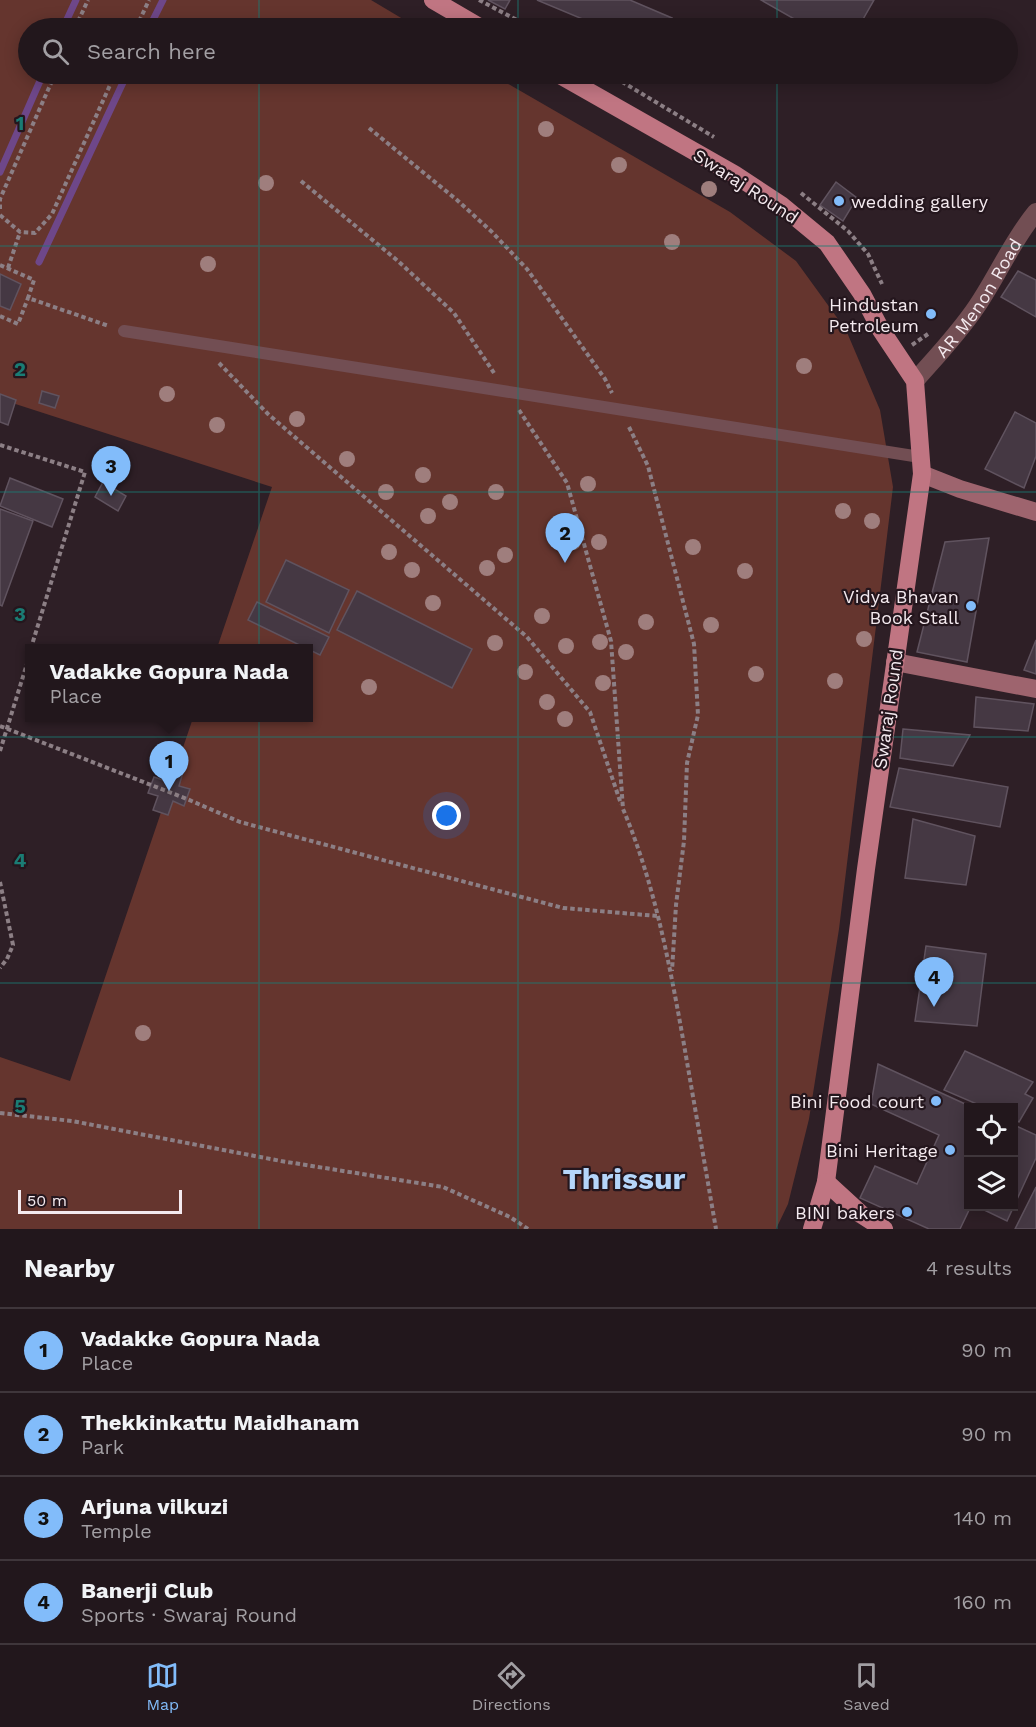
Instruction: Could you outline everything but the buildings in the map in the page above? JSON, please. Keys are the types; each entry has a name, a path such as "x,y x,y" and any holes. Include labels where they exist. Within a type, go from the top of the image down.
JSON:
{"main road":[{"path":"433,0 464,18"},
{"name":"Swaraj Round","path":"576,84 734,174 781,205 827,243 862,294 881,330 915,381 921,466 826,1182 812,1229"},
{"path":"826,1182 862,1215 884,1229"}],"street":[{"name":"AR Menon Road","path":"915,381 977,306 1021,230 1036,212"},
{"path":"921,466 1036,512"},
{"path":"895,662 1036,689"}],"lane":[{"path":"124,331 620,409 921,466"}],"path":[{"path":"80,18 88,0"},
{"path":"140,18 148,0"},
{"path":"479,0 513,18"},
{"path":"0,209 0,199 51,84"},
{"path":"0,215 20,232 35,233 52,214 110,84"},
{"path":"626,84 718,140"},
{"path":"369,128 457,200 527,269 605,379 648,466 694,644 698,715 687,764 684,841 676,905 671,978"},
{"path":"301,181 398,261 454,313 567,483 611,641 623,809"},
{"path":"791,188 809,198 848,231 868,254 882,285"},
{"path":"8,268 20,232"},
{"path":"0,265 34,280 18,324 0,316"},
{"path":"28,298 124,331"},
{"path":"909,346 935,330"},
{"path":"200,343 268,414 527,637 590,712 633,832 658,916 716,1229"},
{"path":"0,445 85,472 32,644"},
{"path":"0,751 25,670"},
{"path":"0,726 240,822 562,908 658,916"},
{"path":"0,882 14,945 8,959 0,968"},
{"path":"0,1113 72,1121 281,1161 442,1187 510,1217 528,1229"}],"shaded area":[{"path":"0,0 371,0 401,18 18,18 18,84 508,84 730,212 796,261 846,330 880,410 893,487 839,929 809,1119 788,1204 776,1229 0,1229 0,1057 70,1081 192,722 313,722 313,644 218,644 272,487 0,399"}],"waterway":[{"path":"68,18 76,0"},
{"path":"154,18 163,0"},
{"path":"0,172 39,84"},
{"path":"39,262 122,84"}],"place":[{"name":"wedding gallery","path":"839,201"},
{"name":"Hindustan Petroleum","path":"931,314"},
{"name":"Arjuna vilkuzi","path":"111,496"},
{"name":"Thekkinkattu Maidhanam","path":"565,563"},
{"name":"Vidya Bhavan Book Stall","path":"971,606"},
{"name":"Vadakke Gopura Nada","path":"169,791"},
{"name":"Banerji Club","path":"934,1007"},
{"name":"Bini Food court","path":"936,1101"},
{"name":"Bini Heritage","path":"950,1150"},
{"name":"BINI bakers","path":"907,1212"}],"district":[{"name":"Thrissur","path":"624,1178"}]}
